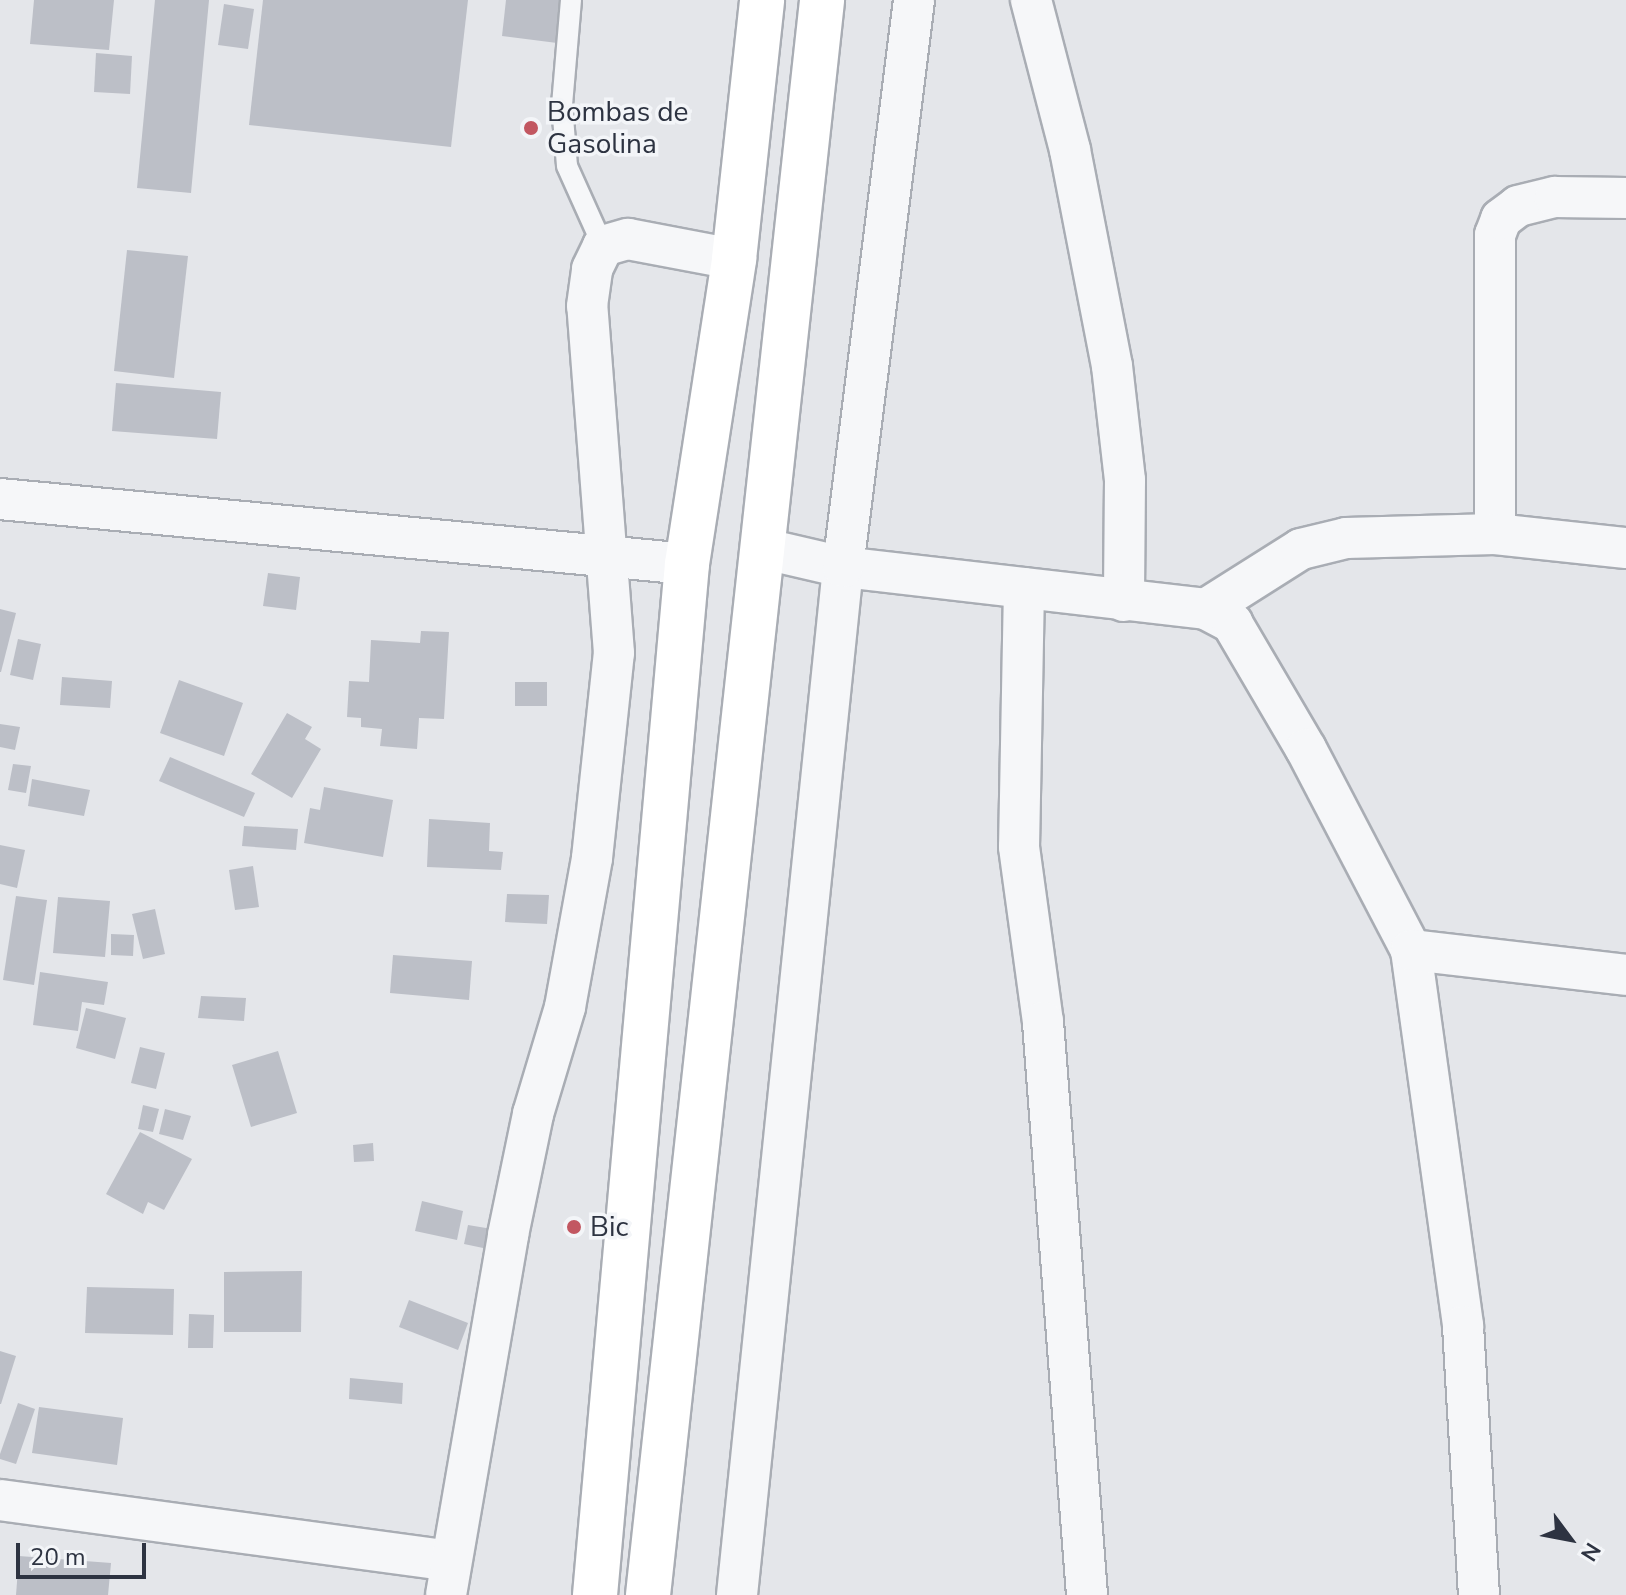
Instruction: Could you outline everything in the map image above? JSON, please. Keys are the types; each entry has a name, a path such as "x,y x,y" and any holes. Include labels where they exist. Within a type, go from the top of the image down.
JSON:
{"highway":[{"path":"595,1595 687,564 734,259 762,0"},
{"path":"648,1595 822,0"}],"street":[{"path":"737,1595 843,567 914,0"},
{"path":"1031,0 1070,150 1112,366 1125,480 1124,601"},
{"path":"1495,534 1495,235 1501,219 1518,206 1555,197 1626,198"},
{"path":"0,1500 448,1578 511,1220 533,1114 565,1007 592,858 614,653 587,306 592,269 603,246 628,239 652,240 734,259"},
{"path":"0,499 687,564"},
{"path":"1206,609 1301,549 1346,538 1495,534 1626,548"},
{"path":"761,548 843,567 1206,609 1232,623 1250,650 1411,950 1463,1326 1479,1595"},
{"path":"1024,588 1019,847 1043,1022 1087,1595"},
{"path":"1411,950 1626,975"}],"lane":[{"path":"571,0 562,105 567,166 603,246"}],"building":[{"path":"34,0 114,0 109,50 30,44"},
{"path":"155,0 209,0 191,193 137,188"},
{"path":"263,0 468,0 451,147 249,125"},
{"path":"506,0 571,0 565,44 502,36"},
{"path":"224,4 254,9 248,49 218,45"},
{"path":"96,53 132,56 130,94 94,92"},
{"path":"127,250 188,256 174,378 114,371"},
{"path":"116,383 221,392 217,439 112,431"},
{"path":"268,573 300,577 296,610 263,606"},
{"path":"0,609 16,613 1,672 0,672"},
{"path":"421,631 449,632 444,719 419,718 417,749 380,746 382,729 361,727 361,718 347,717 349,681 369,682 371,640 420,643"},
{"path":"18,639 41,644 33,680 10,675"},
{"path":"62,677 112,681 110,708 60,705"},
{"path":"179,680 243,703 224,756 160,733"},
{"path":"515,682 547,682 547,706 515,706"},
{"path":"287,713 312,727 305,739 321,749 292,798 251,774"},
{"path":"0,724 20,727 15,750 0,747"},
{"path":"170,757 255,793 244,817 159,781"},
{"path":"13,764 31,766 26,793 8,790"},
{"path":"32,779 90,790 84,816 28,806"},
{"path":"324,787 393,800 383,857 304,843 310,808 320,810"},
{"path":"429,819 490,823 489,851 503,852 501,870 427,867"},
{"path":"244,826 298,829 296,850 242,846"},
{"path":"0,845 25,850 17,888 0,884"},
{"path":"253,866 259,907 235,910 229,870"},
{"path":"507,894 549,895 547,924 505,922"},
{"path":"16,896 47,900 34,985 3,980"},
{"path":"58,897 110,901 105,957 53,953"},
{"path":"155,909 165,954 143,959 132,914"},
{"path":"111,934 134,935 133,956 111,955"},
{"path":"393,955 472,961 469,1000 390,993"},
{"path":"40,972 108,982 104,1005 82,1002 78,1031 33,1025"},
{"path":"201,996 246,998 244,1021 198,1018"},
{"path":"86,1008 126,1018 115,1059 76,1048"},
{"path":"140,1047 165,1053 156,1089 131,1083"},
{"path":"278,1051 297,1113 251,1127 232,1065"},
{"path":"143,1105 159,1109 153,1132 138,1129"},
{"path":"165,1109 191,1116 183,1140 159,1134"},
{"path":"140,1132 192,1159 164,1210 148,1202 143,1214 106,1194"},
{"path":"373,1143 374,1161 354,1162 353,1145"},
{"path":"422,1201 463,1211 457,1240 415,1231"},
{"path":"468,1225 492,1229 488,1249 464,1244"},
{"path":"302,1271 301,1332 224,1332 224,1272"},
{"path":"87,1287 174,1289 173,1335 85,1333"},
{"path":"409,1300 468,1323 458,1350 399,1327"},
{"path":"189,1314 214,1315 213,1348 188,1348"},
{"path":"0,1351 16,1356 1,1404 0,1404"},
{"path":"350,1378 403,1383 402,1404 349,1399"},
{"path":"18,1403 35,1409 16,1464 0,1459 0,1454"},
{"path":"39,1407 123,1418 117,1465 32,1453"},
{"path":"19,1556 111,1563 108,1595 16,1595"}],"place":[{"name":"Bombas de Gasolina","path":"531,128"},
{"name":"Bic","path":"574,1227"}]}
